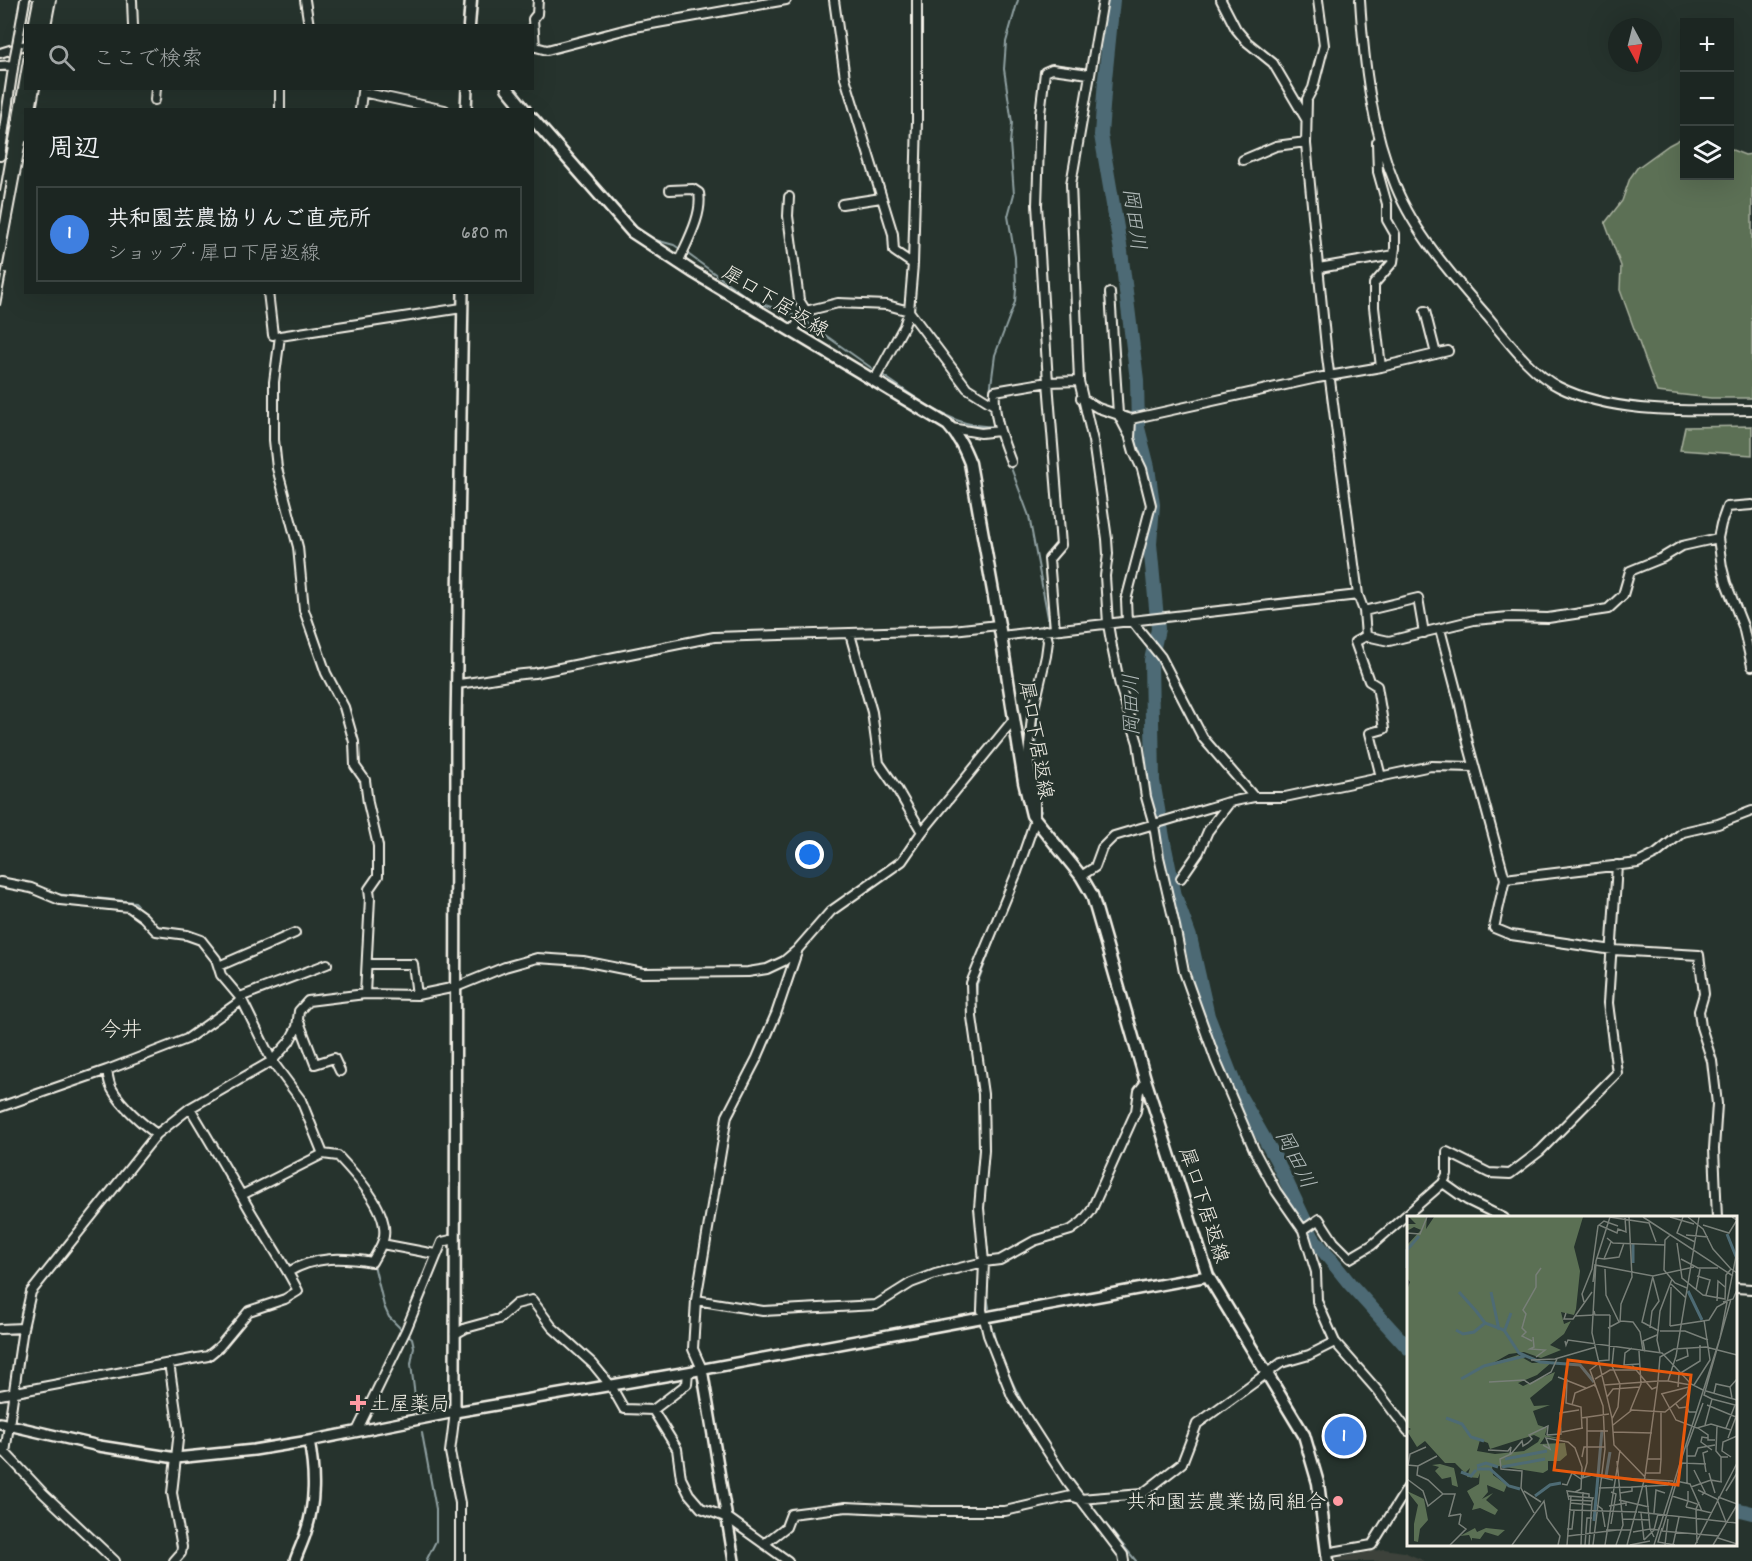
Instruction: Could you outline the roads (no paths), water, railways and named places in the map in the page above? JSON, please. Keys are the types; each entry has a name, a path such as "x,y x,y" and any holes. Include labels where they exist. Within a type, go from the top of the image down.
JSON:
{"main road":[{"path":"469,24 471,0"},
{"path":"509,90 523,108"},
{"name":"犀口下居返線","path":"534,120 632,232 678,263 951,428 963,446 970,463 1024,782 1032,816 1081,876 1092,895 1146,1082 1208,1276 1304,1436 1318,1483 1327,1557"}],"street":[{"path":"0,156 13,65 20,44 25,0"},
{"path":"132,0 133,24"},
{"path":"305,0 309,24"},
{"path":"533,24 538,0"},
{"path":"534,46 547,50 635,27 786,0"},
{"path":"834,0 845,78 893,234 894,250 913,264"},
{"path":"874,381 904,326 909,311 913,264 917,0"},
{"path":"1103,0 1071,184 1079,381 1093,441 1107,539 1108,554 1105,576 1108,624 1120,686 1138,743 1146,797 1154,825 1184,972 1216,1061 1255,1152 1276,1191 1303,1230 1316,1272 1317,1301 1335,1342 1377,1390 1407,1430"},
{"path":"1221,0 1236,29 1247,42 1273,63 1306,120"},
{"path":"1318,0 1324,45 1313,88 1307,99 1306,142 1330,376 1358,595 1364,611 1366,636"},
{"path":"1360,0 1366,78 1377,132 1396,188 1421,231 1469,295 1542,377 1558,387 1610,403 1652,408 1752,410"},
{"path":"0,47 20,44"},
{"path":"0,53 20,44"},
{"path":"0,66 13,65"},
{"path":"1055,629 1049,559 1061,545 1037,205 1040,114 1045,72 1052,69 1089,74"},
{"path":"156,90 156,100"},
{"path":"279,90 280,108"},
{"path":"466,90 466,108"},
{"path":"360,108 362,92 406,106 426,108"},
{"path":"1377,132 1378,172 1388,204 1387,220 1395,234 1393,262 1374,284 1374,307 1382,366"},
{"path":"1243,160 1276,146 1306,142"},
{"path":"670,190 693,189 699,193 700,200 678,263"},
{"path":"789,197 788,216 798,300 806,311"},
{"path":"842,204 881,198"},
{"path":"1318,268 1394,255"},
{"path":"1110,293 1118,414 1143,469 1151,505 1126,600 1129,621 1161,657 1203,738 1254,797"},
{"path":"268,294 273,335"},
{"path":"460,1561 460,1503 450,1452 455,1412 456,684 463,294"},
{"path":"792,332 806,311 838,303 887,305 909,311 967,388 990,403"},
{"path":"365,994 369,889 378,876 378,846 365,780 355,766 354,742 344,707 326,673 304,610 298,547 277,468 274,440 274,382 280,336 462,308"},
{"path":"1425,311 1436,354"},
{"path":"1082,398 1098,408 1131,419 1448,351"},
{"path":"1011,462 995,431 990,403 995,391 1048,382 1079,381"},
{"path":"1130,438 1131,419"},
{"path":"951,428 981,433 995,431"},
{"path":"1752,505 1727,507 1718,538 1726,583 1743,626 1752,666"},
{"path":"1381,777 1370,733 1383,729 1377,686 1369,681 1355,642 1366,636 1389,641 1474,620 1509,617 1548,618 1608,609 1623,595 1630,571 1662,558 1682,546 1718,538"},
{"path":"456,684 514,674 535,673 714,637 953,630 1045,630 1358,595"},
{"path":"1364,611 1418,598 1424,633"},
{"path":"1045,630 1048,641 1046,656 1032,717 1028,756 1035,801 1035,820 1017,872 971,983 972,1017 983,1094 984,1150 979,1208 987,1261 983,1317 1012,1396 1080,1499 1126,1559"},
{"path":"1440,630 1505,879 1494,928 1510,935 1613,950 1699,955 1704,994 1700,1019 1712,1061 1718,1104 1714,1149 1717,1216"},
{"path":"850,634 872,712 879,763 922,832"},
{"path":"340,1071 334,1058 315,1064 298,1022 298,1011 308,1001 365,994 417,995 456,987 505,967 537,958 583,961 644,972 748,972 766,969 784,961 797,950 831,911 902,861 922,832 1014,719"},
{"path":"1081,876 1095,867 1102,848 1114,837 1230,802 1254,797 1285,797 1431,766 1474,767"},
{"path":"1181,878 1208,831 1230,802"},
{"path":"1505,879 1638,863 1656,854 1683,832 1718,824 1752,811"},
{"path":"1303,1230 1319,1219 1334,1242 1350,1258 1372,1245 1443,1183 1447,1173 1447,1152 1490,1173 1510,1174 1540,1151 1617,1073 1608,1003 1617,865"},
{"path":"0,882 31,888 60,900 129,907 143,917 156,931 187,935 201,940 219,966 221,975 241,998 272,1061 301,1100 323,1154"},
{"path":"219,966 295,933"},
{"path":"734,1561 702,1369 693,1349 696,1300 727,1116 757,1058 776,1014 797,950"},
{"path":"367,963 413,964 417,995"},
{"path":"0,1107 187,1039 241,998 327,964"},
{"path":"115,1561 44,1494 3,1450 5,1424 15,1392 23,1328 31,1292 158,1134 190,1108 272,1061 289,1042 298,1022"},
{"path":"107,1070 111,1088 118,1097 146,1127 158,1134"},
{"path":"696,1300 763,1311 876,1305 912,1283 935,1274 1000,1260 1034,1241 1071,1230 1091,1211 1136,1111 1139,1091 1146,1082"},
{"path":"0,1395 208,1356 219,1347 249,1311 285,1299 298,1292 190,1108"},
{"path":"242,1195 323,1154 338,1156 363,1182 379,1211 385,1234 372,1262 342,1258 304,1263 288,1272"},
{"path":"1443,1183 1467,1200 1500,1216"},
{"path":"357,1431 405,1332 435,1254 442,1242 455,1239"},
{"path":"382,1244 435,1254"},
{"path":"5,1424 99,1446 176,1458 254,1450 1208,1276"},
{"path":"1737,1288 1752,1289"},
{"path":"455,1334 472,1326 499,1319 516,1304 531,1300 552,1327 593,1364 611,1386 624,1409 653,1410 687,1384 688,1372"},
{"path":"0,1329 23,1328"},
{"path":"764,1544 786,1527 791,1514 846,1507 931,1511 1005,1511 1071,1496 1080,1499 1142,1494 1182,1463 1197,1424 1281,1363 1309,1355 1335,1342"},
{"path":"169,1363 179,1431 172,1492 182,1547 181,1553 174,1561"},
{"path":"653,1410 677,1449 681,1478 689,1494 701,1508 728,1518 788,1561"},
{"path":"295,1561 305,1536 313,1500 314,1469 309,1441"},
{"path":"1327,1557 1372,1545 1407,1489"}],"waterway":[{"path":"989,400 995,355 1015,302 1016,289 1015,257 1008,216 1014,194 1010,143 1012,123 1004,69 1006,42 1018,0"},
{"name":"岡田川","path":"1113,0 1101,135 1121,251 1137,380 1138,428 1148,467 1153,505 1150,544 1158,629 1151,660 1153,781 1175,896 1190,937 1208,1016 1238,1093 1276,1159 1313,1238 1350,1284 1407,1347"},
{"path":"517,90 531,108"},
{"path":"534,112 640,231"},
{"path":"652,239 680,249"},
{"path":"685,252 751,300 799,317"},
{"path":"804,320 873,369"},
{"path":"884,376 922,402 950,417 964,423 993,426"},
{"path":"990,406 1000,444"},
{"path":"1010,465 1029,516 1050,628"},
{"path":"1041,812 1036,734 1040,697 1049,661 1051,634"},
{"path":"0,877 18,882"},
{"path":"55,894 137,904"},
{"path":"975,1011 977,984 1012,894"},
{"path":"983,1213 989,1145 987,1111"},
{"path":"984,1222 988,1252 987,1276"},
{"path":"374,1265 384,1306 389,1317 403,1331"},
{"path":"986,1290 989,1308"},
{"path":"993,1331 997,1348"},
{"path":"407,1334 412,1338 414,1347 411,1364 415,1397"},
{"path":"999,1354 1027,1413"},
{"path":"1032,1421 1081,1493"},
{"path":"422,1433 436,1509 436,1541 426,1561"},
{"path":"1090,1505 1136,1561"},
{"name":"岡田川","path":"1737,1509 1752,1513"}],"railway":[{"path":"28,24 33,0"},
{"path":"51,24 56,0"},
{"path":"0,191 24,54"},
{"path":"36,108 40,90"},
{"path":"0,281 24,153"},
{"path":"0,223 7,181"},
{"path":"0,305 6,273"}],"place":[{"name":"土屋薬局","path":"358,1403"},
{"name":"共和園芸農協りんご直売所","path":"1344,1436"},
{"name":"共和園芸農業協同組合","path":"1338,1501"}],"district":[{"name":"今井","path":"121,1029"}]}
